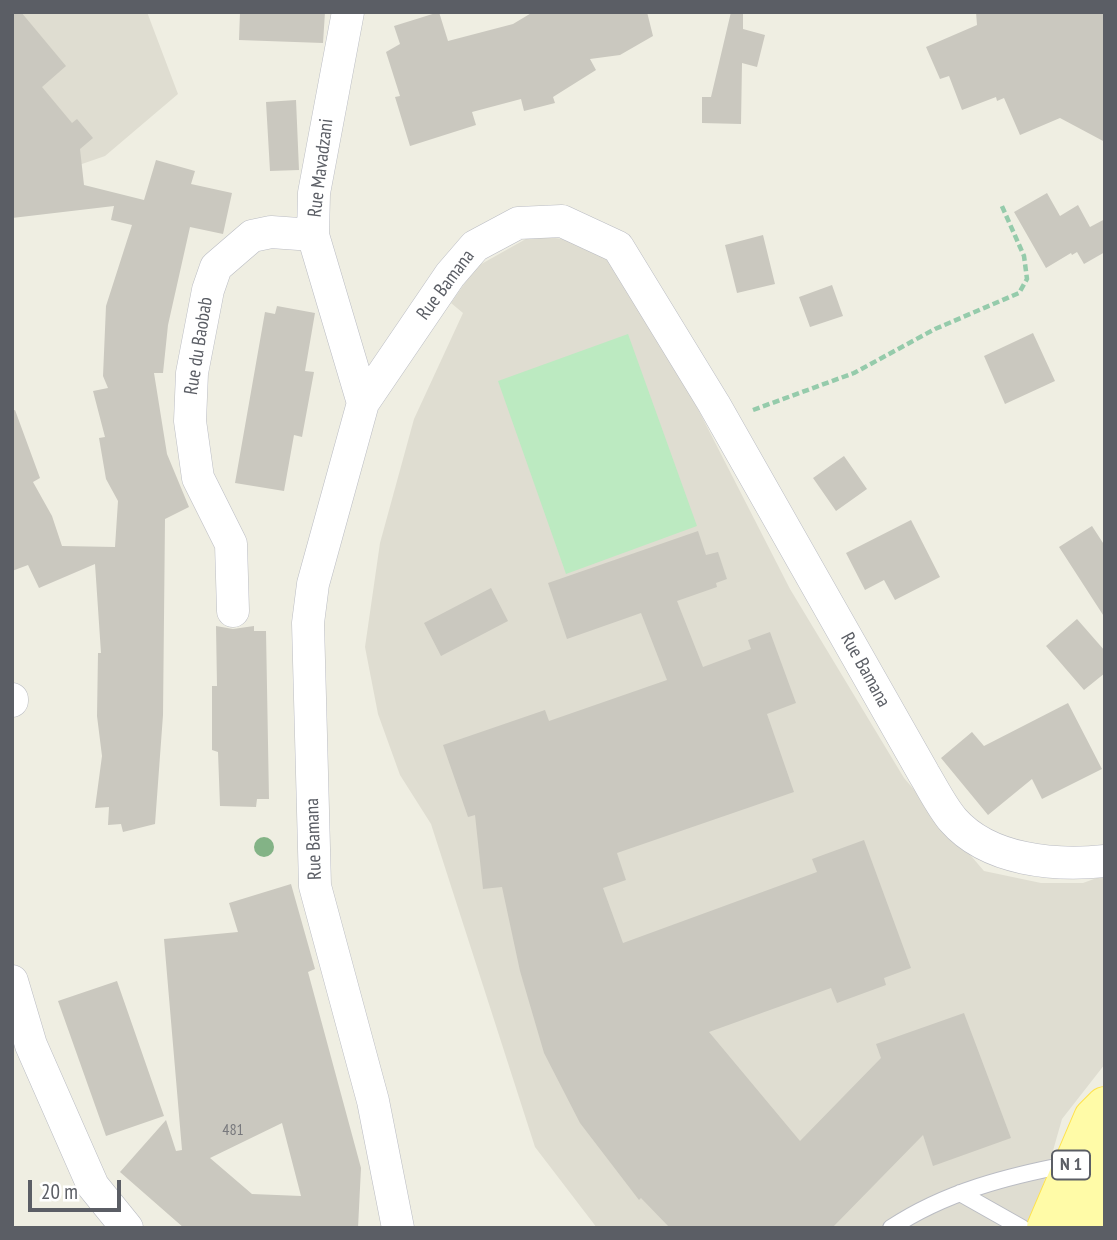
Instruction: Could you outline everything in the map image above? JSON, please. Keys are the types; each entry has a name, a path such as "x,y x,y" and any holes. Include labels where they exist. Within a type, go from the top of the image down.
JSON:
{"main road":[{"name":"N 1","path":"1046,1228 1088,1157 1093,1118 1105,1106"},
{"name":"N 1","path":"1086,1228 1095,1174 1088,1157"}],"street":[{"name":"Rue Mavadzani","path":"348,12 314,193 313,235 363,403"},
{"name":"Rue Bamana","path":"397,1228 373,1101 315,886 308,623 313,584 363,403 450,275 475,246 518,223 562,220 618,247 723,421 924,774 953,820 979,841 1014,854 1051,863 1105,861"},
{"name":"Rue du Baobab","path":"233,611 231,544 198,478 190,421 192,373 208,290 216,267 252,236 271,232 313,235"},
{"path":"12,981 31,1045 93,1186 127,1228"}],"lane":[{"path":"891,1228 906,1217 1001,1178 1088,1157"},
{"path":"960,1193 1023,1228"}],"path":[{"path":"723,421 854,373 935,328 1019,293 1027,279 1024,256 1000,204"}],"shaded area":[{"path":"12,12 147,12 178,94 105,156 53,174"},
{"path":"533,235 577,241 607,258 658,331 790,589 904,778 984,871 1041,883 1083,883 1105,875 1105,1064 1062,1119 1031,1228 597,1228 535,1147 431,824 400,775 378,714 365,647 380,543 414,419 463,313 451,303 476,267"}],"green space":[{"path":"628,334 697,526 566,574 498,381"}],"building":[{"path":"12,12 21,12 66,66 42,87 72,123 77,119 93,138 80,149 84,185 144,200 156,160 195,171 191,184 232,193 223,234 190,227 168,325 163,373 154,373 167,454 189,507 165,519 163,715 155,824 123,832 121,824 108,825 109,807 95,808 102,756 97,716 98,653 101,653 95,564 39,588 28,565 12,571 12,411 15,410 40,478 33,482 52,516 62,546 115,547 118,501 106,479 99,438 105,437 93,391 108,388 103,376 106,306 132,225 111,220 114,206 12,218"},
{"path":"240,12 325,12 323,43 239,40"},
{"path":"439,12 448,41 513,24 533,12 647,12 653,36 620,55 590,59 596,70 553,97 555,103 524,111 521,99 472,112 476,125 410,146 395,97 400,96 386,52 400,44 394,26"},
{"path":"731,12 743,12 743,29 765,35 757,67 742,63 741,124 702,123 702,97 711,97"},
{"path":"976,12 1105,12 1105,142 1060,118 1020,135 1004,98 997,101 996,97 962,110 949,76 940,79 926,47 977,25"},
{"path":"296,100 299,170 270,171 266,102"},
{"path":"1047,193 1060,216 1078,205 1090,227 1105,219 1105,252 1084,264 1077,252 1072,255 1071,253 1046,268 1014,212"},
{"path":"763,235 775,284 737,293 725,245"},
{"path":"832,285 843,316 810,327 799,297"},
{"path":"277,306 315,313 305,371 314,372 302,437 294,435 284,491 235,483 265,312 275,314"},
{"path":"1033,333 1055,381 1005,404 984,356"},
{"path":"844,456 867,489 836,511 813,478"},
{"path":"911,520 940,577 895,600 884,580 865,590 846,553"},
{"path":"1092,526 1105,546 1105,618 1059,547"},
{"path":"698,531 706,555 718,552 727,579 716,583 717,587 677,601 703,667 751,649 748,640 770,632 796,703 767,714 794,792 617,853 626,880 603,888 623,943 817,872 812,859 864,840 911,968 884,978 886,985 837,1003 831,988 709,1032 800,1141 881,1058 876,1044 964,1013 1011,1138 933,1166 923,1135 832,1228 670,1228 641,1198 639,1200 580,1123 544,1053 520,971 502,887 483,889 475,815 468,817 443,745 545,710 549,721 667,680 641,613 567,639 548,583"},
{"path":"491,588 508,621 441,656 424,623"},
{"path":"1077,619 1105,651 1105,673 1084,690 1046,646"},
{"path":"216,626 233,629 254,626 254,631 266,631 269,799 257,799 256,807 220,806 218,752 212,750 212,686 217,686"},
{"path":"1068,703 1102,769 1042,799 1032,779 988,815 941,758 972,732 984,746"},
{"path":"291,884 315,969 308,972 361,1168 358,1228 184,1228 120,1172 166,1120 176,1151 182,1150 164,939 238,932 229,903","holes":["282,1123 301,1196 252,1194 210,1158"]},
{"path":"117,981 164,1116 106,1136 58,1001"}]}
